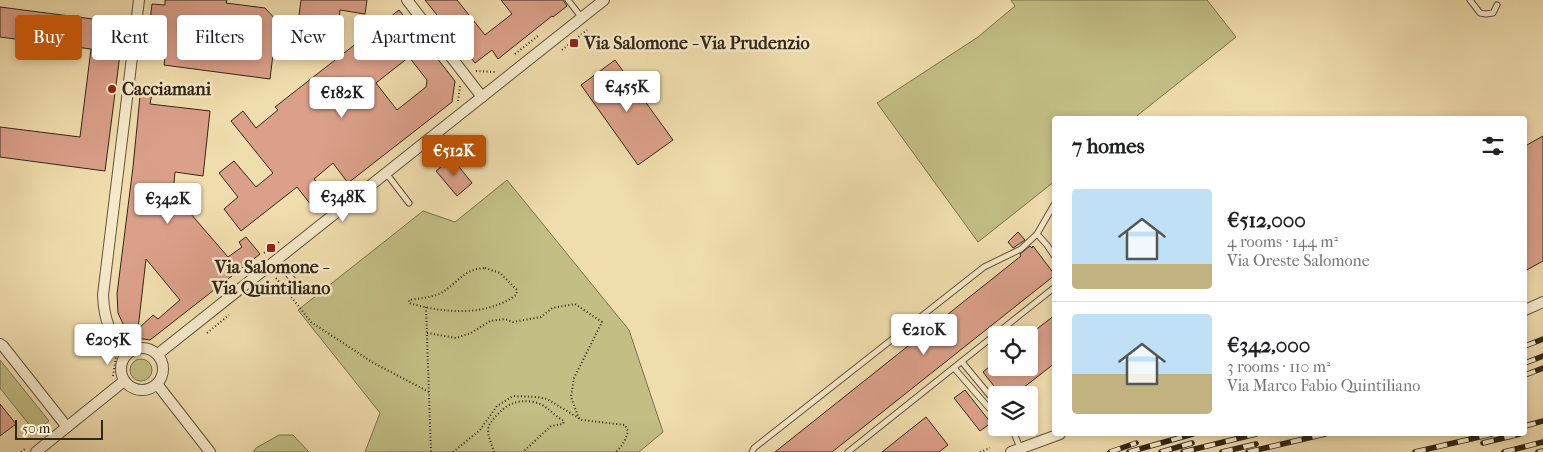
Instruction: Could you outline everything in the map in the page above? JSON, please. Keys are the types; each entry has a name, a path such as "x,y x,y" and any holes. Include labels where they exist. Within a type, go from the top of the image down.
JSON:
{"street":[{"path":"127,353 112,336 108,326 103,296 139,0"},
{"path":"407,0 482,97"},
{"path":"161,352 604,0"},
{"path":"1527,309 1543,302"},
{"path":"0,344 67,427"},
{"path":"140,347 161,352 162,373 156,384 143,390 129,386 124,381 120,369 127,353 140,347"},
{"path":"36,452 124,381"},
{"path":"156,384 210,452"},
{"path":"1015,450 1054,436"}],"lane":[{"path":"568,0 582,18"},
{"path":"1470,0 1480,13 1493,12 1497,5"},
{"path":"386,173 409,203"},
{"path":"752,452 754,448 984,267 1021,249 1037,234 1052,208"},
{"path":"1037,234 1052,252"},
{"path":"277,260 300,290"},
{"path":"848,452 1052,290"},
{"path":"962,362 988,393"},
{"path":"954,368 988,407"},
{"path":"1012,436 1015,450"}],"path":[{"path":"562,50 587,30"},
{"path":"515,54 539,35"},
{"path":"264,254 279,242"},
{"path":"485,268 500,273 517,290 516,295 508,301 487,308 445,310 426,307 409,303 410,300 439,294 469,271 478,269 485,268"},
{"path":"276,278 312,322 372,362 429,392"},
{"path":"427,333 456,338 471,333 490,321 505,319 513,322 541,317 552,308 575,304 602,322 574,378 571,397 579,419"},
{"path":"426,307 430,452"},
{"path":"207,333 229,315"},
{"path":"452,452 486,424 498,406 513,396 547,399 579,419 625,425 628,431 626,438 616,452"},
{"path":"494,452 488,436 489,426 504,408 515,402 534,402 564,421 563,424 551,426 523,452"},
{"path":"980,452 990,448"}],"shaded area":[{"path":"1011,0 1207,0 1236,37 1137,116 1052,116 1052,183 978,242 877,103 978,37 1015,6"},
{"path":"507,180 629,330 663,432 639,452 365,452 380,413 298,310 423,211 455,222"},
{"path":"141,359 149,362 152,370 149,378 141,381 133,378 130,370 133,362"},
{"path":"0,360 49,421 35,432 0,388"},
{"path":"279,435 293,435 309,452 253,452 256,448"}],"building":[{"path":"165,0 227,0 226,3 265,8 272,16 272,60 270,79 164,65 165,60 167,60 167,15 151,15 152,4 165,5"},
{"path":"301,0 367,0 365,14 340,10 339,15 299,15"},
{"path":"425,0 457,0 469,15 437,15"},
{"path":"501,0 563,0 567,6 498,59 492,50 475,63 473,60 474,21 485,35 512,14"},
{"path":"0,7 62,15 15,15 15,39 0,37"},
{"path":"399,10 403,15 393,15"},
{"path":"82,18 92,19 92,60 119,60 105,171 0,157 0,127 80,137 91,49 82,48"},
{"path":"354,45 354,60 405,60 376,83 397,110 426,87 427,80 411,60 438,60 455,81 452,102 348,183 333,163 314,179 330,198 315,210 297,187 241,231 224,209 238,197 219,173 234,161 256,187 273,173 231,121 243,111 256,128 278,110 275,107 335,60 344,60 344,53"},
{"path":"615,60 673,140 638,165 581,85"},
{"path":"141,86 153,88 150,104 210,111 203,176 175,172 172,204 190,213 228,257 242,247 239,242 246,237 260,254 150,340 129,337 118,313 117,294","holes":["146,259 180,300 158,319 153,315 138,329"]},
{"path":"1543,136 1543,261 1527,270 1527,145"},
{"path":"452,158 472,183 457,196 436,171"},
{"path":"1018,232 1025,240 1013,248 1008,242"},
{"path":"1030,246 1032,248 1033,246 1052,271 1052,277 991,326 988,326 988,328 832,452 775,452 1021,256 1020,254"},
{"path":"1052,317 1052,365 1026,386 994,386 983,372 988,368 988,376 1038,376 1038,328"},
{"path":"965,390 988,419 988,425 980,431 954,398"},
{"path":"0,404 16,424 0,436"},
{"path":"926,417 948,445 939,452 882,452"}],"railway":[{"path":"1527,345 1543,339"},
{"path":"1527,362 1543,356"},
{"path":"1527,374 1543,368"},
{"path":"1527,425 1543,421"},
{"path":"1129,452 1186,436"},
{"path":"1183,452 1248,436"},
{"path":"1248,452 1316,436"},
{"path":"1415,452 1483,436"},
{"path":"1483,443 1512,436"},
{"path":"1504,452 1543,442"},
{"path":"1110,452 1136,443"},
{"path":"1161,452 1192,443"},
{"path":"1222,452 1256,444"},
{"path":"1538,452 1543,451"}],"place":[{"name":"Via Salomone - Via Prudenzio","path":"574,43"},
{"name":"Cacciamani","path":"112,89"},
{"name":"Via Salomone - Via Quintiliano","path":"271,248"}]}
